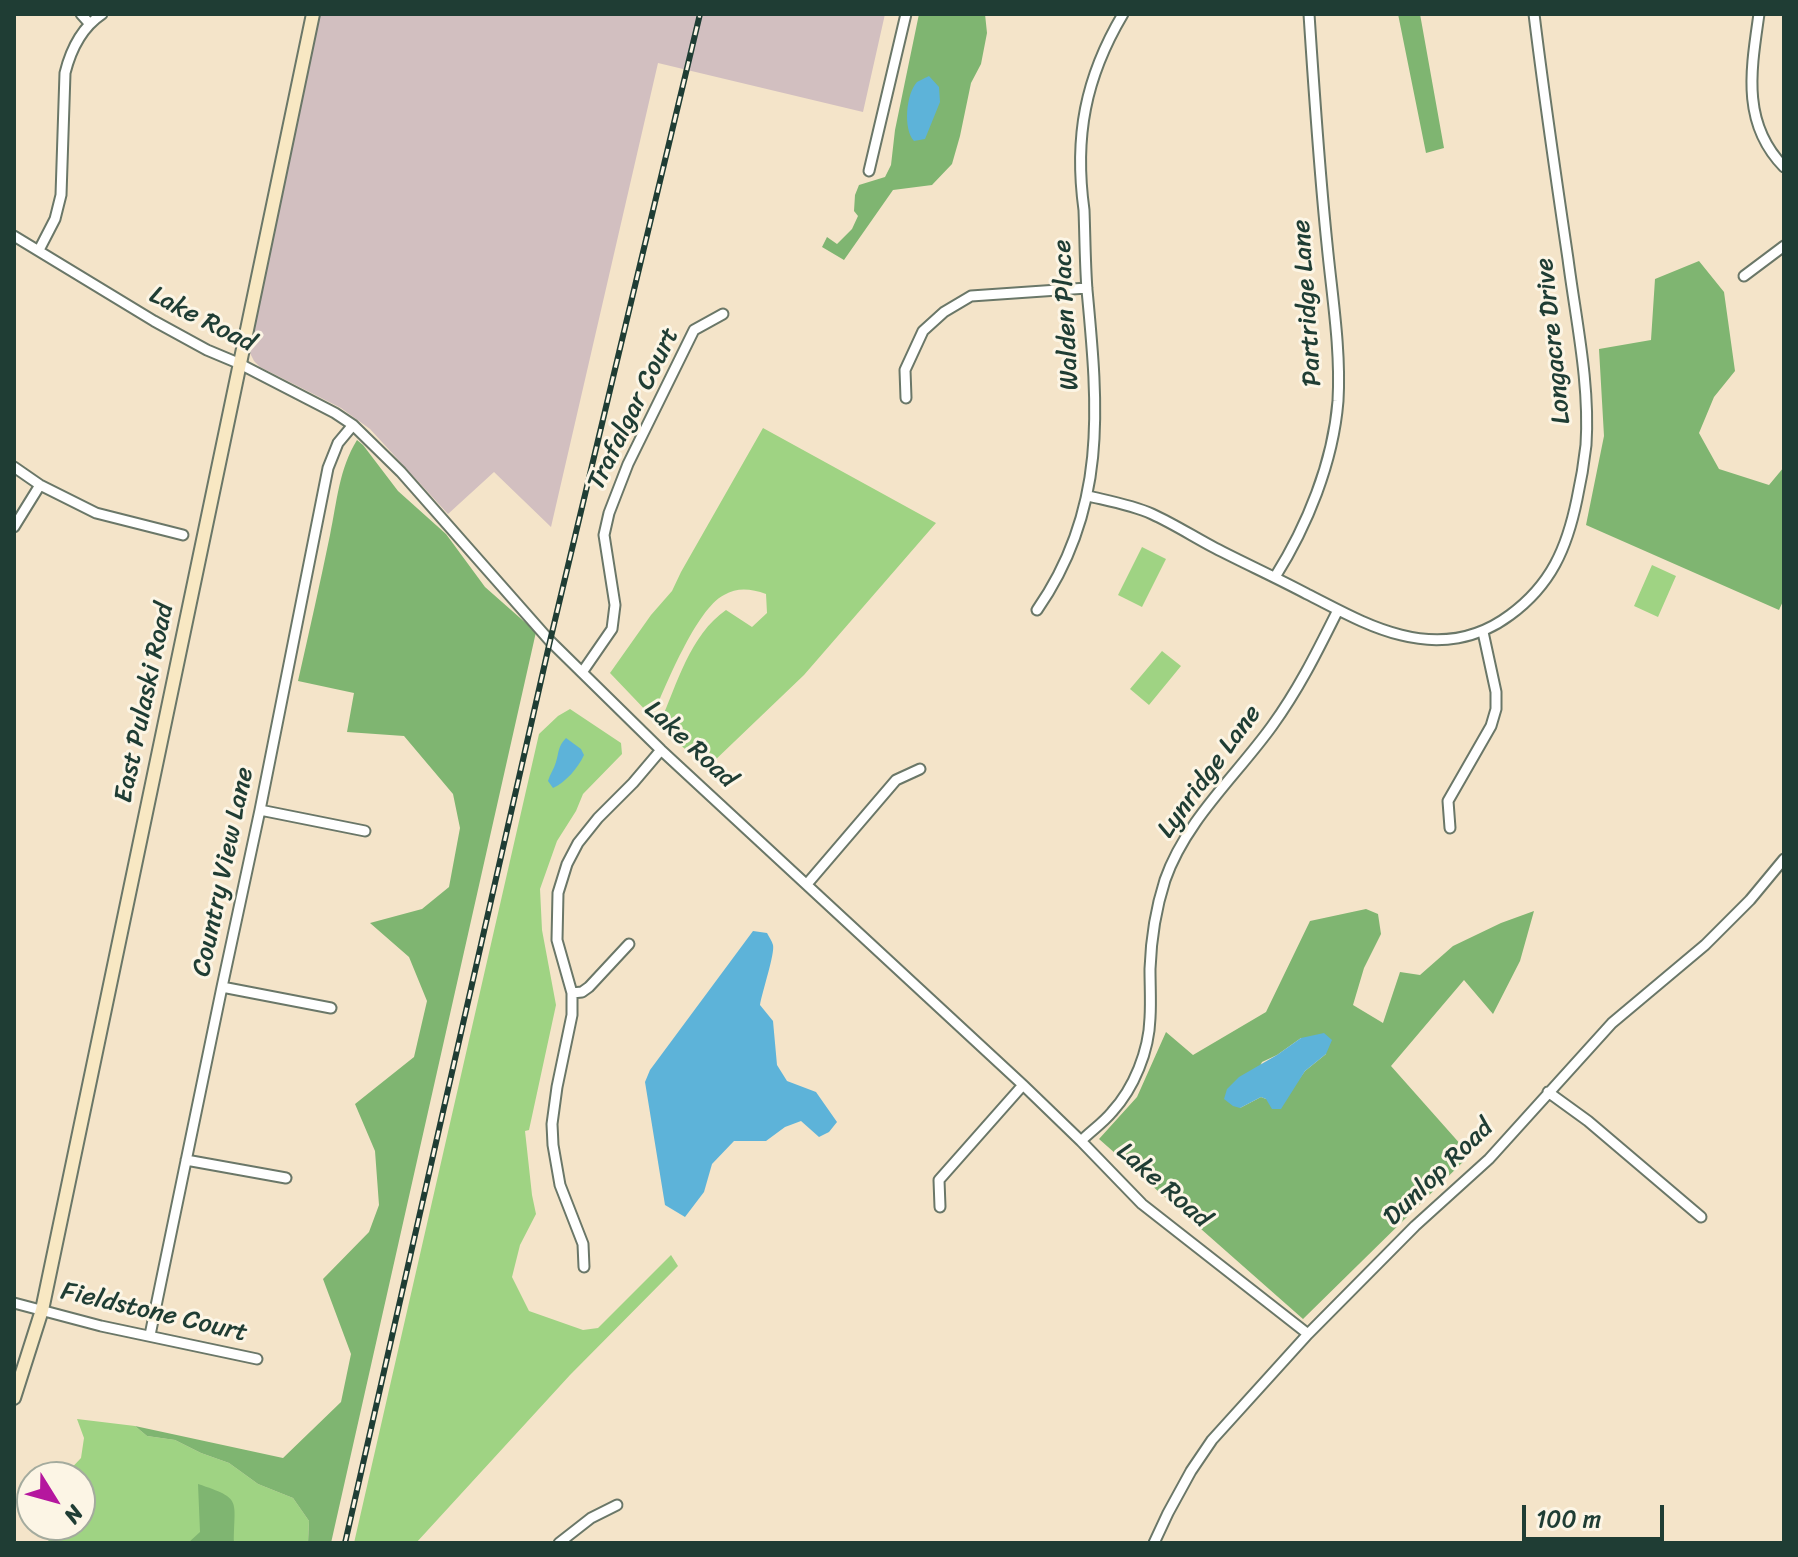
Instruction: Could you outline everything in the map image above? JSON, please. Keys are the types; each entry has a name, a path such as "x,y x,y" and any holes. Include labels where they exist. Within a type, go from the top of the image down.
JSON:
{"main road":[{"name":"East Pulaski Road","path":"14,1398 42,1310 313,14"}],"street":[{"path":"81,14 89,23"},
{"path":"39,250 55,219 61,195 65,73 76,41 89,23 102,14"},
{"path":"869,171 906,14"},
{"name":"Walden Place","path":"1037,610 1070,553 1088,496 1093,465 1094,398 1080,181 1081,125 1092,78 1123,14"},
{"name":"Partridge Lane","path":"1275,577 1296,544 1322,476 1338,402 1337,350 1316,132 1309,14"},
{"name":"Longacre Drive","path":"1088,496 1148,513 1338,610 1401,635 1448,639 1483,632 1528,602 1541,588 1572,527 1586,443 1582,345 1534,14"},
{"path":"1759,14 1752,90 1756,122 1765,145 1784,167"},
{"name":"Lake Road","path":"14,236 154,321 353,425 401,472 544,634 661,750 1023,1085 1142,1204 1308,1334"},
{"path":"1744,276 1784,246"},
{"path":"906,398 905,370 923,331 944,312 971,296 1087,288"},
{"name":"Trafalgar Court","path":"583,671 612,629 615,605 604,535 628,464 694,330 723,314"},
{"name":"Country View Lane","path":"150,1335 328,468 338,443 353,425"},
{"path":"14,467 40,485 96,513 183,535"},
{"path":"14,527 40,485"},
{"name":"Lynridge Lane","path":"1081,1141 1112,1112 1131,1085 1144,1052 1150,1021 1150,967 1156,919 1165,881 1176,854 1196,821 1299,688 1338,610"},
{"path":"1450,828 1448,801 1491,726 1496,709 1496,692 1483,632"},
{"path":"584,1267 583,1244 560,1185 552,1124 572,1015 572,993 557,940 558,893 567,864 578,843 661,750"},
{"path":"807,884 896,780 920,769"},
{"path":"260,810 365,831"},
{"name":"Dunlop Road","path":"1154,1543 1191,1471 1212,1440 1308,1334 1415,1226 1489,1159 1612,1023 1705,945 1750,900 1784,859"},
{"path":"572,993 589,987 629,944"},
{"path":"222,987 331,1008"},
{"path":"940,1207 939,1180 1023,1085"},
{"path":"1548,1092 1588,1121 1701,1217"},
{"path":"186,1160 286,1178"},
{"name":"Fieldstone Court","path":"14,1303 101,1326 257,1359"},
{"path":"559,1543 591,1518 617,1505"}],"shaded area":[{"path":"320,14 885,14 863,112 658,63 551,527 494,472 448,514 370,429 341,408 260,367 250,353"}],"green space":[{"path":"919,14 985,14 987,33 981,64 971,83 952,164 932,185 893,190 844,260 822,247 827,237 837,244 852,229 858,216 854,211 859,185 885,177 891,165 895,130"},
{"path":"1398,14 1420,14 1444,148 1426,153"},
{"path":"1699,261 1724,292 1735,371 1714,397 1699,433 1719,469 1769,485 1784,467 1784,599 1779,610 1586,525 1604,436 1599,349 1651,340 1655,279"},
{"path":"763,428 936,523 804,675 711,764 703,764 660,728 660,723 686,661 703,633 726,610 752,627 767,613 766,594 739,590 729,592 713,603 682,650 652,717 610,673 672,591"},
{"path":"357,440 398,491 446,534 485,587 536,632 331,1543 308,1543 309,1521 293,1498 258,1484 229,1463 175,1440 147,1436 135,1426 283,1458 341,1402 351,1354 323,1279 369,1232 379,1205 375,1151 355,1104 414,1057 427,1001 409,957 370,923 422,909 449,887 460,828 453,794 404,736 347,732 354,693 298,681 339,486"},
{"path":"1142,547 1166,559 1142,607 1118,595"},
{"path":"1652,565 1676,576 1658,617 1634,606"},
{"path":"1162,651 1181,666 1149,705 1130,689"},
{"path":"570,709 621,743 622,754 583,794 557,841 540,889 542,930 556,1005 529,1130 525,1131 536,1214 520,1245 512,1277 529,1311 583,1330 598,1328 671,1255 678,1266 570,1375 416,1543 354,1543 539,734"},
{"path":"1366,909 1378,914 1381,934 1364,968 1353,1005 1383,1023 1400,972 1420,975 1453,946 1534,911 1520,961 1493,1014 1464,980 1391,1066 1470,1155 1303,1319 1099,1139 1137,1097 1166,1032 1193,1055 1266,1012 1310,921","holes":["1301,1038 1326,1054 1297,1082 1266,1099 1261,1097 1240,1108 1262,1062"]},
{"path":"77,1419 135,1426 147,1436 175,1440 229,1463 258,1484 293,1498 309,1521 308,1543 47,1543 96,1541 96,1461 78,1461 84,1438"},
{"path":"198,1484 223,1493 233,1503 234,1543 188,1543 200,1532"}],"water":[{"path":"929,76 939,87 940,102 925,139 914,141 908,128 908,103 913,87"},
{"path":"566,738 584,755 571,774 553,788 548,781 560,746"},
{"path":"753,931 767,933 773,945 760,1005 773,1021 777,1065 787,1081 816,1092 837,1122 829,1132 819,1137 801,1121 785,1127 766,1141 734,1141 712,1164 704,1192 685,1217 665,1205 645,1082 650,1070"},
{"path":"1324,1033 1332,1040 1326,1054 1305,1071 1281,1109 1272,1109 1261,1097 1240,1108 1224,1099 1227,1089 1239,1077 1301,1038"}],"railway":[{"path":"345,1543 550,641 700,14"}]}
